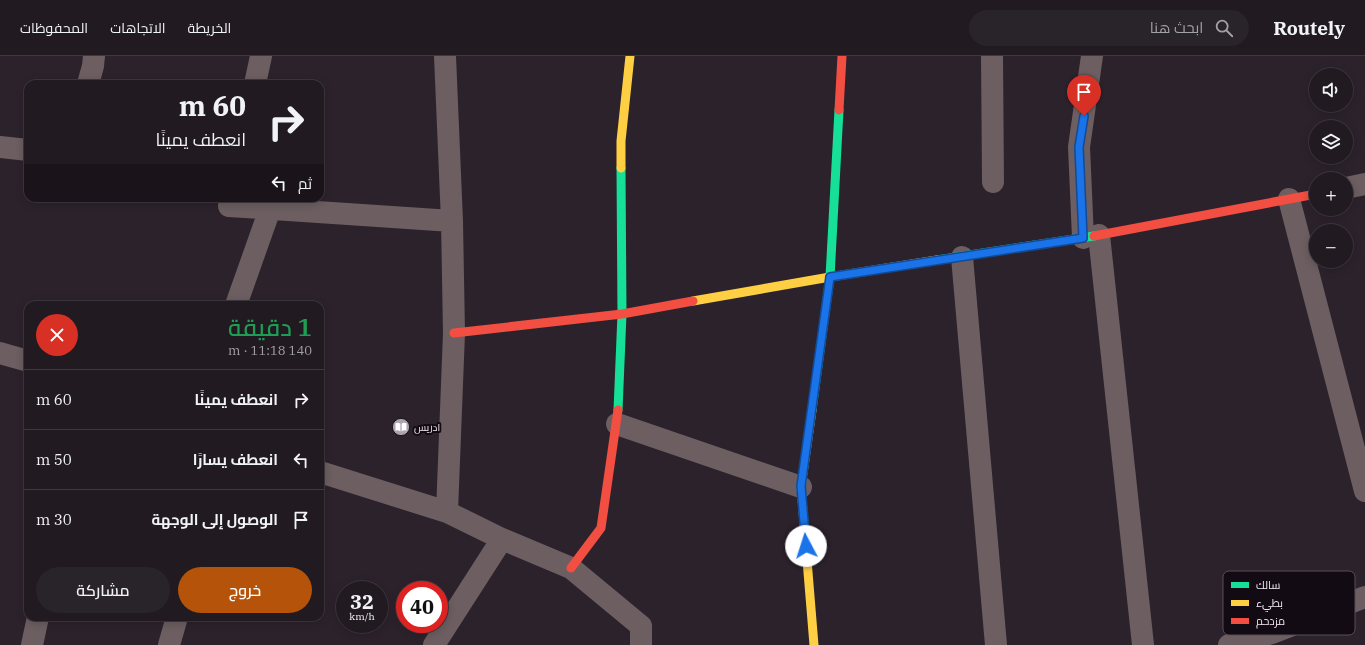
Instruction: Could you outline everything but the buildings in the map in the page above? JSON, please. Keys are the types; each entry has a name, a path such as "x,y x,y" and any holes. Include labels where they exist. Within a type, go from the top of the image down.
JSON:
{"street":[{"path":"89,80 94,56"},
{"path":"256,80 261,56"},
{"path":"445,56 452,221 454,333 447,512"},
{"path":"571,568 601,528 617,424 622,314 621,141 630,56"},
{"path":"814,645 801,486 830,277 842,56"},
{"path":"992,56 993,182"},
{"path":"1092,56 1079,147 1143,645"},
{"path":"0,148 24,150"},
{"path":"1353,187 1365,184"},
{"path":"454,333 622,314 830,277 1091,237 1309,195"},
{"path":"1288,199 1365,491"},
{"path":"230,202 229,206 452,221"},
{"path":"237,301 270,209"},
{"path":"962,257 996,645"},
{"path":"0,353 24,360"},
{"path":"617,424 801,486"},
{"path":"324,473 447,512 502,539 571,568 641,626 641,645"},
{"path":"434,645 502,539"},
{"path":"1355,601 1365,597"},
{"path":"32,645 37,621"},
{"path":"169,645 176,621"},
{"path":"1229,645 1265,635"}],"traffic: fast":[{"path":"812,410 830,277 839,110"},
{"path":"618,410 622,314 621,168"},
{"path":"937,260 1094,236"}],"traffic: slow":[{"path":"621,168 621,141 630,56"},
{"path":"693,301 937,260"},
{"path":"812,410 801,487 814,645"}],"traffic: jam":[{"path":"839,110 842,56"},
{"path":"1094,236 1309,195"},
{"path":"454,333 622,314 693,301"},
{"path":"571,568 601,528 618,410"}],"place":[{"name":"ادريس","path":"401,427"}],"route":[{"path":"806,546 801,486 830,277 1083,238 1079,147 1084,116"}]}
